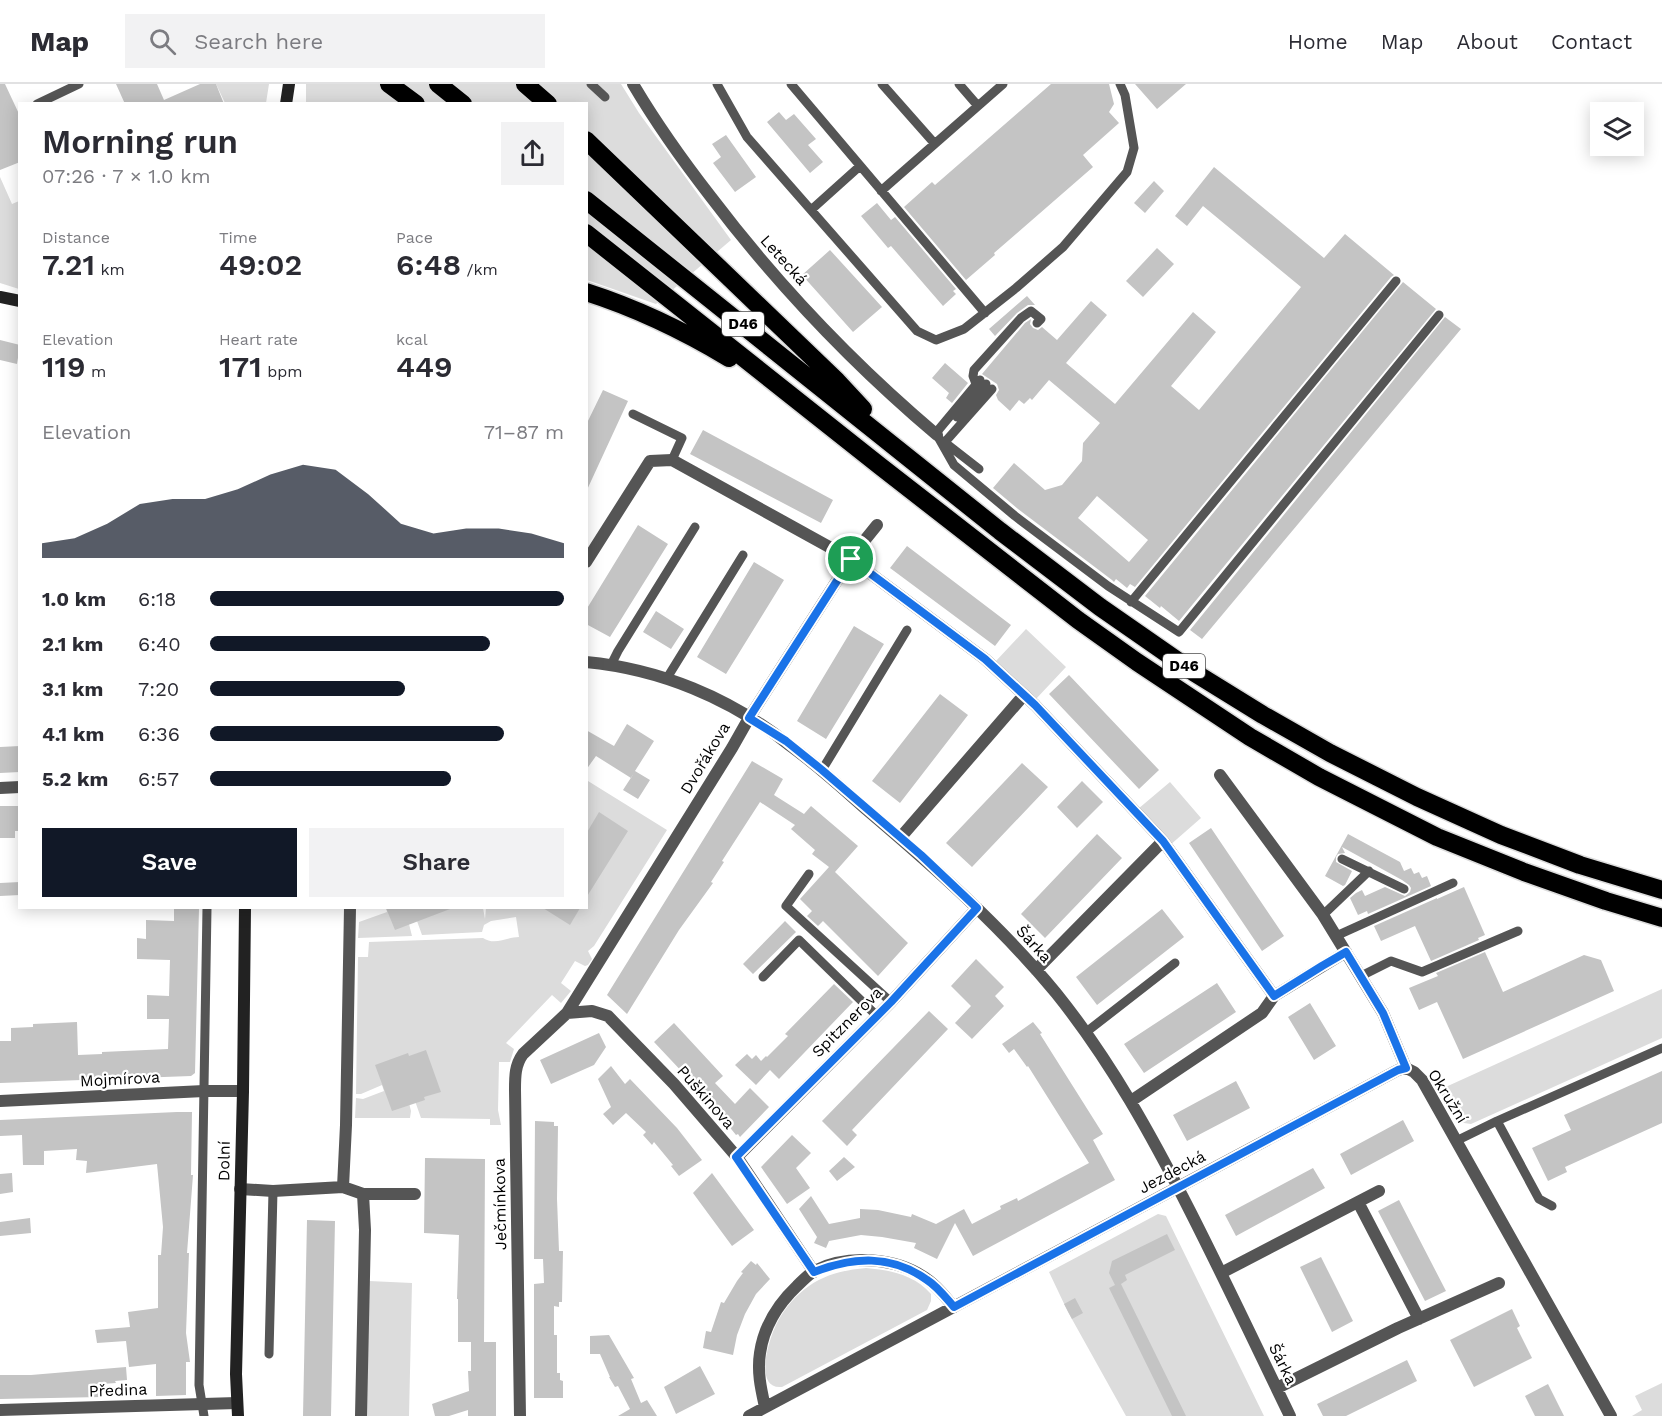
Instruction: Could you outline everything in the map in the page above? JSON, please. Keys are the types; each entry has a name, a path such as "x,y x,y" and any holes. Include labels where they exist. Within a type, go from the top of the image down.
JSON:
{"highway":[{"path":"389,84 413,102"},
{"path":"438,84 460,102"},
{"path":"525,84 546,102"},
{"path":"588,142 837,381 899,449"},
{"name":"D46","path":"588,202 1000,531 1100,607 1195,674 1339,758 1417,797 1501,835 1580,865 1662,890"},
{"name":"D46","path":"588,235 1078,620 1250,737 1319,777 1437,837 1524,872 1662,918"},
{"path":"588,293 623,304 684,333 787,392"}],"main road":[{"path":"285,102 289,84"},
{"path":"0,297 18,301"},
{"name":"Dolní","path":"238,1416 236,1374 245,909"}],"street":[{"name":"Letecká","path":"633,84 682,159 746,242 815,320 939,437"},
{"path":"589,554 650,461 672,460 851,559 985,659 1024,695 1119,792 1163,841 1274,996"},
{"name":"Dvořákova","path":"567,1013 749,718 851,559 877,525"},
{"name":"Šárka","path":"588,662 611,664 667,678 698,690 786,741 900,838 977,908 1036,970 1085,1033 1131,1101 1178,1187 1290,1416"},
{"path":"900,838 1024,695"},
{"name":"Okružní","path":"1220,775 1323,915 1361,976 1383,1013 1406,1068 1422,1080 1611,1416"},
{"path":"0,788 18,787"},
{"path":"1036,970 1163,841"},
{"name":"Spitznerova","path":"736,1157 891,1002 977,908"},
{"path":"344,1187 350,909"},
{"path":"1131,1101 1262,1014 1274,996 1346,952"},
{"name":"Puškinova","path":"567,1013 592,1011 608,1016 674,1084 736,1157 814,1272"},
{"name":"Ječmínkova","path":"520,1416 515,1076 518,1062 523,1054 567,1013"},
{"name":"Jezdecká","path":"749,1416 1398,1070 1406,1068"},
{"name":"Mojmírova","path":"0,1101 243,1091"},
{"path":"240,1189 273,1191 344,1187 363,1194 415,1194"},
{"path":"1221,1273 1379,1191"},
{"path":"361,1416 365,1230 363,1194"},
{"path":"1358,1202 1419,1319"},
{"path":"765,1407 759,1380 759,1355 766,1329 777,1308 814,1272 856,1260 870,1260 901,1266 929,1280 954,1307"},
{"path":"1277,1388 1499,1283"},
{"name":"Předina","path":"0,1410 203,1410 237,1403"}],"lane":[{"path":"41,102 79,84"},
{"path":"591,84 605,97 597,84"},
{"path":"717,84 747,137 917,331 936,340 964,329 1016,288 1063,246 1126,172 1134,148 1125,95 1120,84"},
{"path":"791,84 984,313"},
{"path":"882,84 934,144"},
{"path":"959,84 978,106"},
{"path":"881,191 1003,84"},
{"path":"811,210 860,166"},
{"path":"1131,602 1396,281"},
{"path":"984,384 973,376 974,370 1021,318 1030,311 1034,318"},
{"path":"939,437 954,465 1015,516 1108,586 1179,632 1439,315"},
{"path":"939,437 984,384"},
{"path":"939,437 984,384"},
{"path":"633,414 682,438 672,460"},
{"path":"939,437 979,470"},
{"path":"611,664 695,527"},
{"path":"667,678 743,555"},
{"path":"822,770 907,630"},
{"path":"1342,859 1404,889"},
{"path":"1323,915 1369,872"},
{"path":"809,874 786,906 891,1002"},
{"path":"1336,936 1453,883"},
{"path":"203,1410 199,1385 207,909"},
{"path":"1361,976 1391,961 1422,972 1518,931"},
{"path":"763,977 799,940 877,1016"},
{"path":"1085,1033 1175,963"},
{"path":"1456,1141 1662,1048"},
{"path":"1497,1121 1539,1199 1552,1206"},
{"path":"269,1354 273,1191"}],"shaded area":[{"path":"216,84 269,84 266,102 225,102"},
{"path":"306,84 621,84 639,113 731,240 656,304 588,280 588,102 306,102"},
{"path":"0,177 12,204 18,201 18,289 0,283"},
{"path":"1026,629 1066,667 1035,700 995,662"},
{"path":"588,781 667,830 594,946 588,951 592,959 588,965 585,966 575,961 561,983 571,991 561,1003 552,995 506,1043 514,1049 510,1062 499,1062 498,1110 501,1125 490,1125 490,1119 421,1118 415,1101 409,1103 410,1118 355,1118 356,1098 363,1099 384,1091 382,1085 356,1094 358,957 368,957 369,942 483,938 496,941 519,937 516,917 491,921 484,925 482,932 422,935 417,921 409,924 412,936 358,938 359,922 387,912 386,909 483,909 485,919 486,909 588,909"},
{"path":"1170,782 1201,818 1169,846 1138,809"},
{"path":"1662,989 1662,1038 1471,1124 1457,1122 1439,1090"},
{"path":"1158,1214 1166,1216 1264,1416 1126,1416 1068,1312 1049,1272"},
{"path":"866,1268 893,1272 917,1282 931,1294 927,1310 782,1387 773,1386 765,1371 766,1360 775,1328 787,1307 804,1290 822,1278 843,1271"},
{"path":"369,1281 412,1283 409,1416 366,1416"},
{"path":"1662,1383 1662,1416 1632,1416 1642,1410 1635,1396"}],"building":[{"path":"0,84 5,84 18,112 18,163 0,170"},
{"path":"116,84 157,84 164,100 200,84 216,84 223,102 124,102"},
{"path":"1051,84 1109,84 1114,104 1109,112 1119,123 1083,155 1093,167 966,280 904,207 932,182 935,185"},
{"path":"1135,84 1186,84 1157,109"},
{"path":"779,112 786,120 794,114 816,139 808,145 823,162 810,173 767,122"},
{"path":"726,135 756,177 735,192 713,163 721,157 712,144"},
{"path":"1214,167 1324,258 1345,234 1394,275 1135,587 1130,584 1127,588 1116,579 1114,582 993,488 1014,463 1045,490 1062,485 1082,461 1083,443 1100,423 1049,380 1032,400 1030,398 1024,404 1019,400 1010,411 998,400 997,384 982,374 1025,323 1031,319 1030,324 1033,328 1038,330 1042,327 1057,340 1091,301 1107,315 1066,363 1115,404 1193,312 1216,332 1171,386 1199,410 1301,287 1203,206 1187,226 1175,216","holes":["1097,496 1148,540 1129,562 1078,518"]},
{"path":"1154,181 1164,191 1145,213 1134,203"},
{"path":"877,203 891,220 895,217 956,289 953,291 956,294 943,306 891,246 888,248 861,216"},
{"path":"1157,248 1174,264 1143,297 1126,281"},
{"path":"830,250 882,307 853,332 802,275"},
{"path":"1403,282 1436,309 1179,621 1161,606 1160,608 1145,596"},
{"path":"1027,296 1035,305 1028,305 1017,313 995,336 989,329"},
{"path":"1445,317 1461,329 1202,639 1190,630"},
{"path":"0,340 18,344 17,364 0,360"},
{"path":"945,363 968,383 952,403 946,398 949,393 932,378"},
{"path":"603,390 628,401 588,488 588,421"},
{"path":"703,430 833,500 821,523 690,454"},
{"path":"638,525 668,544 610,637 588,625 588,607"},
{"path":"907,546 1011,625 995,646 890,568"},
{"path":"754,562 784,580 726,674 697,657"},
{"path":"656,611 684,629 671,649 643,632"},
{"path":"854,626 884,644 826,739 797,721"},
{"path":"1069,675 1159,770 1139,789 1049,694"},
{"path":"940,694 968,715 900,803 872,781"},
{"path":"627,724 654,741 635,771 650,780 638,799 623,790 631,778 596,756 588,767 588,731 614,746"},
{"path":"18,746 18,772 0,773 0,747"},
{"path":"752,761 783,779 774,795 804,814 811,806 858,846 835,872 908,943 878,976 823,921 818,926 807,916 812,911 800,899 829,867 812,854 815,850 791,829 795,825 760,802 722,861 724,862 711,882 713,883 679,930 627,1014 607,995"},
{"path":"1022,763 1048,787 972,867 946,843"},
{"path":"1082,781 1103,802 1077,828 1057,807"},
{"path":"0,806 18,806 18,831 15,831 15,838 0,838"},
{"path":"599,812 628,831 588,895 588,831"},
{"path":"1211,828 1284,936 1262,951 1189,843"},
{"path":"1097,834 1122,858 1045,938 1021,914"},
{"path":"1348,834 1400,862 1404,871 1411,868 1414,874 1419,872 1422,878 1427,876 1431,886 1368,914 1367,911 1358,915 1350,898 1356,893 1362,890 1365,896 1385,887 1405,896 1411,888 1402,880 1342,847 1345,853 1338,854 1336,862 1352,871 1345,885 1325,876"},
{"path":"18,882 18,895 0,896 0,883"},
{"path":"1464,887 1485,935 1478,938 1479,940 1431,961 1415,926 1381,941 1374,926"},
{"path":"174,909 199,909 195,1073 191,1076 0,1083 0,1041 11,1041 11,1028 33,1027 33,1024 77,1022 78,1055 168,1049 169,1019 147,1019 147,995 169,996 170,960 137,959 137,938 146,939 146,920 174,921"},
{"path":"386,909 450,909 395,930"},
{"path":"545,909 579,909 570,925"},
{"path":"1162,909 1184,937 1097,1005 1076,977"},
{"path":"785,921 796,932 753,974 743,964"},
{"path":"1485,952 1503,992 1584,955 1601,960 1614,991 1463,1059 1437,1002 1419,1010 1409,988 1438,976 1436,973"},
{"path":"976,959 1004,987 995,996 1004,1006 972,1039 955,1023 971,1006 951,986"},
{"path":"1217,983 1236,1012 1144,1073 1124,1044"},
{"path":"834,984 853,1002 779,1079 770,1070 756,1085 735,1065 747,1054 752,1059 756,1055 761,1061 767,1057 788,1036 785,1034"},
{"path":"1310,1003 1336,1046 1314,1060 1288,1017"},
{"path":"929,1011 948,1029 852,1130 857,1135 847,1146 822,1121"},
{"path":"1033,1022 1042,1033 1040,1034 1103,1134 1093,1140 1115,1180 973,1256 955,1223 937,1259 914,1248 916,1243 882,1237 861,1235 829,1241 826,1248 814,1243 817,1237 799,1209 811,1196 829,1224 860,1218 860,1209 878,1210 911,1217 912,1214 936,1224 964,1209 972,1224 1001,1209 1000,1206 1017,1198 1018,1201 1089,1163 1028,1066 1014,1049 1009,1053 1002,1044"},
{"path":"674,1023 723,1076 715,1083 735,1104 750,1088 769,1107 740,1137 654,1042"},
{"path":"599,1033 606,1047 594,1065 551,1084 540,1060"},
{"path":"426,1050 441,1092 392,1111 375,1065 408,1053 409,1056"},
{"path":"611,1066 625,1084 630,1079 677,1128 702,1160 679,1176 654,1142 652,1145 643,1135 646,1132 626,1113 613,1125 603,1114 611,1107 598,1079"},
{"path":"1662,1071 1662,1123 1565,1167 1567,1172 1548,1181 1532,1148 1571,1130 1564,1115"},
{"path":"1236,1081 1250,1108 1187,1141 1173,1115"},
{"path":"192,1112 191,1175 193,1175 187,1253 189,1253 186,1333 190,1362 186,1362 186,1395 156,1396 156,1364 129,1367 126,1341 97,1343 95,1330 130,1327 128,1312 158,1308 158,1255 161,1255 163,1227 157,1164 86,1173 87,1161 76,1160 77,1149 44,1151 44,1165 23,1165 22,1135 0,1136 0,1120"},
{"path":"1403,1120 1414,1141 1351,1175 1340,1154"},
{"path":"535,1121 554,1122 554,1126 558,1126 559,1251 563,1251 562,1302 559,1302 559,1307 554,1306 554,1335 557,1335 557,1373 560,1373 560,1380 563,1381 563,1398 534,1398 534,1284 544,1283 543,1259 534,1259"},
{"path":"792,1135 811,1153 796,1168 810,1188 787,1204 761,1167"},
{"path":"844,1157 855,1167 837,1181 829,1171"},
{"path":"425,1158 485,1159 484,1342 496,1342 496,1416 468,1416 468,1410 449,1416 435,1416 432,1404 469,1391 468,1371 471,1371 471,1342 458,1342 459,1235 424,1233"},
{"path":"1313,1168 1325,1188 1236,1236 1225,1215"},
{"path":"12,1173 13,1192 0,1194 0,1174"},
{"path":"712,1173 754,1230 732,1246 693,1193"},
{"path":"1399,1200 1446,1291 1425,1301 1378,1211"},
{"path":"30,1218 31,1233 0,1236 0,1222"},
{"path":"307,1220 335,1221 331,1416 303,1416"},
{"path":"1167,1234 1175,1250 1125,1275 1127,1280 1121,1284 1186,1416 1172,1416 1109,1288 1115,1285 1109,1273 1112,1261"},
{"path":"1321,1257 1353,1321 1332,1332 1300,1267"},
{"path":"751,1261 756,1265 757,1263 770,1279 756,1294 745,1314 733,1355 703,1348 706,1331 711,1332 721,1302 724,1303 743,1273 741,1272"},
{"path":"1075,1298 1083,1313 1072,1319 1064,1304"},
{"path":"1512,1309 1520,1326 1517,1328 1532,1358 1474,1387 1450,1340"},
{"path":"609,1335 634,1378 631,1379 641,1403 647,1400 657,1416 618,1416 630,1409 618,1386 615,1387 609,1377 600,1354 590,1354 590,1336"},
{"path":"1407,1360 1417,1381 1346,1416 1323,1416 1317,1404"},
{"path":"700,1366 715,1394 676,1414 664,1387"},
{"path":"126,1367 127,1380 101,1384 101,1397 0,1399 0,1375 31,1375"},
{"path":"1548,1384 1564,1416 1535,1416 1525,1396"}],"route":[{"path":"851,559 985,659 1035,705 1163,841 1274,996 1346,952 1383,1013 1406,1068 1398,1070 954,1307 929,1280 901,1266 885,1262 856,1260 814,1272 736,1157 891,1002 977,908 921,855 822,770 786,741 749,718 851,559"}]}
